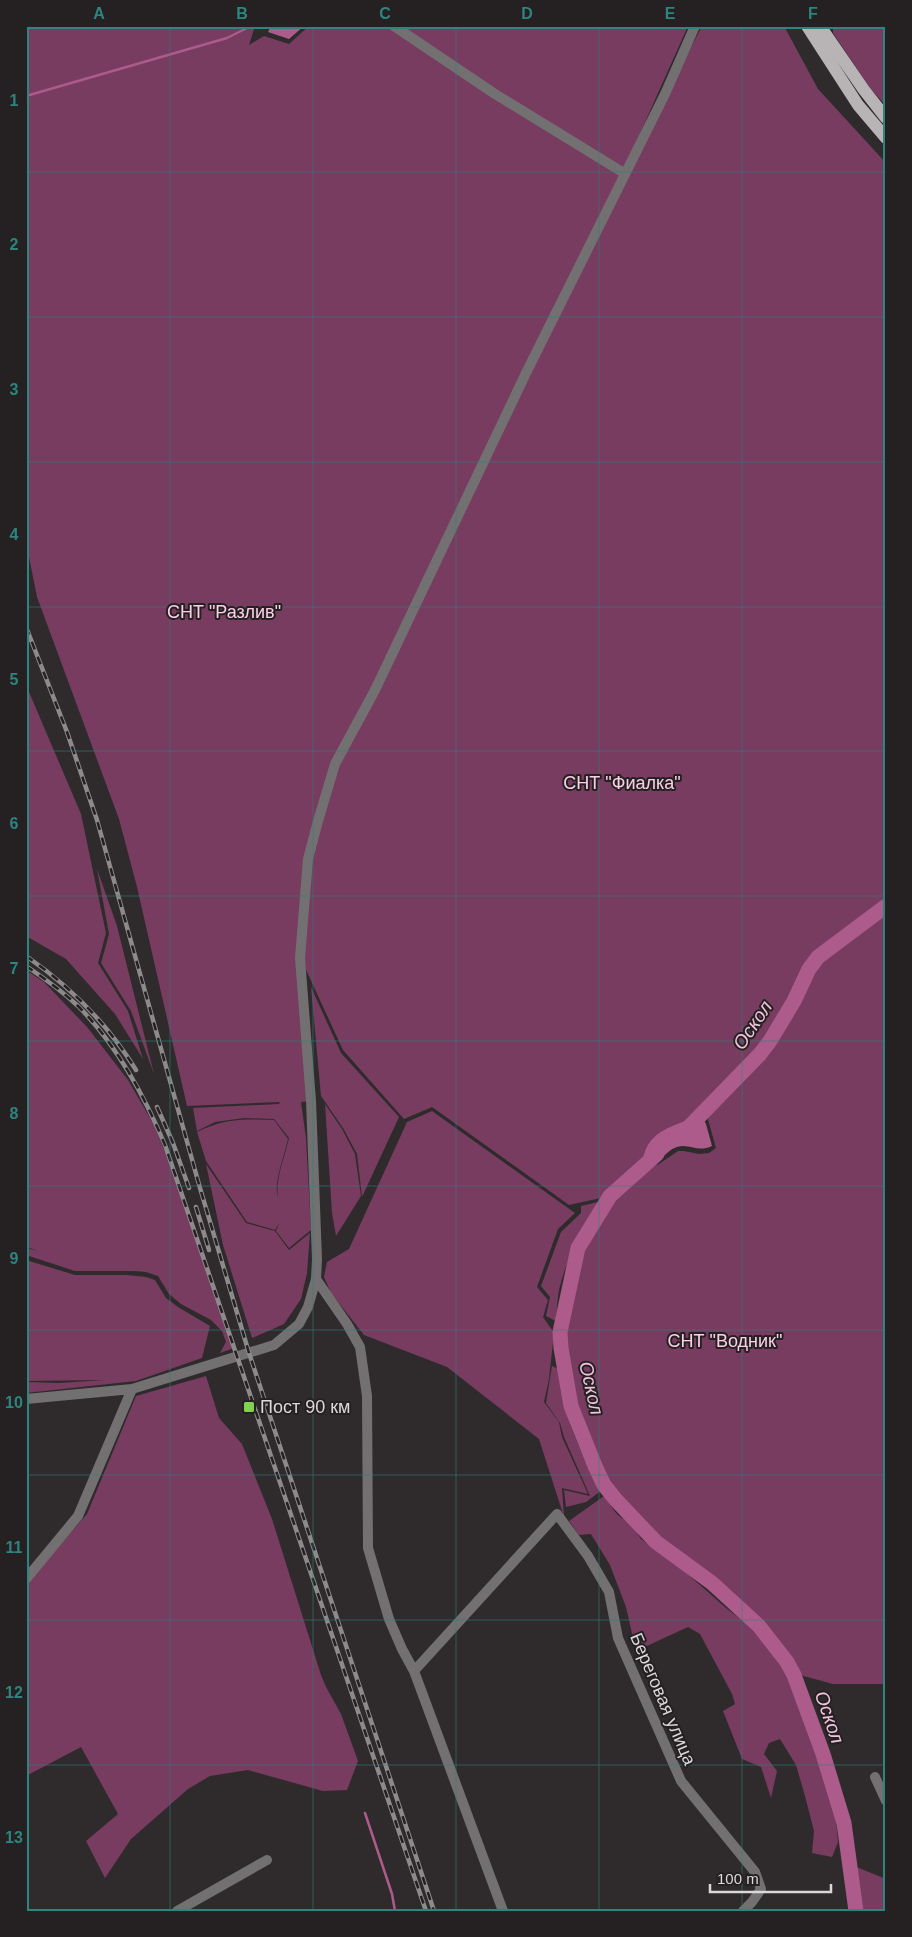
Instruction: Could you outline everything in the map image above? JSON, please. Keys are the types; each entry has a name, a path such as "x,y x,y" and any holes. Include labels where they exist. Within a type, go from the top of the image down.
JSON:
{"main road":[{"path":"807,26 858,105 886,138"},
{"path":"820,26 864,90 886,118"}],"street":[{"path":"394,26 495,94 624,173"},
{"path":"26,1399 132,1389 274,1345 299,1324 308,1307 316,1278 317,1259 311,1101 300,958 308,859 318,820 336,764 375,690 624,173 665,94 695,26"},
{"path":"316,1278 360,1347 367,1396 368,1548 389,1619 414,1671 503,1911"},
{"path":"26,1579 78,1516 132,1389"},
{"name":"Береговая улица","path":"414,1671 558,1514 588,1556 609,1592 618,1638 681,1782 755,1872 761,1889 743,1911"},
{"path":"875,1777 886,1801"},
{"path":"177,1911 267,1860"}],"green space":[{"path":"26,26 255,26 249,45 264,36 289,44 309,26 688,26 595,234 702,26 784,26 818,89 886,163 886,906 818,957 809,969 794,1001 760,1054 698,1119 642,1166 610,1196 569,1205 432,1107 404,1119 343,1050 301,959 311,1101 301,1102 306,1138 311,1230 289,1248 276,1231 279,1223 275,1230 247,1222 206,1161 197,1132 207,1127 235,1120 274,1120 288,1139 278,1177 277,1190 289,1138 274,1119 244,1118 215,1122 197,1131 193,1108 279,1104 280,1102 187,1106 137,887 119,819 37,597 26,542"},
{"path":"833,26 886,26 886,106 870,88 833,33"},
{"path":"26,685 81,814 106,933 98,963 128,1011 143,1059 115,1014 66,959 26,936"},
{"path":"97,869 117,926 154,1074 131,1011 101,963 109,934"},
{"name":"СНТ \"Водник\"","path":"886,912 886,1684 833,1684 796,1674 789,1661 761,1624 714,1581 659,1540 608,1484 598,1465 575,1406 567,1370 563,1333 581,1249 618,1191 643,1169 659,1164 678,1151 699,1154 709,1153 716,1148 707,1116 773,1044 797,1003 812,972 821,961"},
{"path":"26,970 44,982 87,1027 128,1080 154,1125 182,1194 234,1348 220,1353 226,1342 222,1331 211,1320 181,1304 169,1294 158,1276 134,1271 75,1271 26,1255 26,1248 39,1251 26,1247"},
{"path":"311,987 341,1053 399,1117 362,1197 357,1154 343,1128 321,1096"},
{"path":"325,1104 342,1129 355,1154 361,1196 336,1236 332,1213"},
{"path":"432,1111 575,1213 558,1229 537,1287 548,1300 543,1317 554,1333 549,1379 544,1402 559,1422 562,1437 588,1494 562,1488 564,1517 539,1439 447,1367 364,1335 331,1293 324,1277 327,1262 349,1249 407,1122"},
{"path":"206,1164 246,1223 275,1231 289,1250 310,1233 307,1273 301,1299 284,1324 252,1338 223,1245"},
{"path":"602,1201 582,1233 566,1266 559,1290 556,1321 546,1316 550,1297 541,1286 561,1232 581,1213 581,1206"},
{"path":"26,1260 75,1275 127,1275 155,1280 166,1298 210,1326 202,1358 136,1381 26,1393 26,1382 59,1383 104,1380 26,1381"},
{"path":"552,1366 561,1370 563,1398 573,1432 602,1490 586,1502 566,1507 564,1490 590,1496 564,1437 560,1423 546,1403"},
{"path":"206,1376 219,1418 242,1444 272,1519 321,1675 341,1714 358,1761 347,1790 323,1791 248,1770 210,1776 188,1789 131,1839 105,1878 86,1841 118,1814 81,1747 26,1776 26,1584 87,1514 136,1396"},
{"path":"604,1496 617,1514 629,1521 641,1539 683,1570 751,1627 781,1663 818,1755 836,1819 838,1842 832,1857 812,1853 814,1831 805,1796 796,1765 780,1739 769,1743 764,1754 777,1771 771,1798 761,1767 742,1759 723,1711 735,1704 732,1694 700,1634 688,1627 636,1651 626,1607 610,1565 591,1534 579,1535 569,1521"},
{"path":"854,1866 886,1879 886,1911 859,1911"}],"shaded area":[{"path":"271,26 304,26 289,39 268,32"},
{"path":"701,1115 706,1124 712,1146 702,1149 686,1146 677,1147 656,1161 642,1166 644,1154 655,1137 662,1131"}],"waterway":[{"path":"26,96 227,38 251,26"},
{"name":"Оскол","path":"688,1128 760,1054 770,1041 794,1001 809,969 818,957 886,906"},
{"name":"Оскол","path":"657,1154 610,1196 578,1248 560,1332 571,1406 604,1485 616,1500 656,1542 712,1583 759,1626 787,1662 794,1675 823,1754 844,1823 856,1911"},
{"path":"365,1813 392,1894 395,1911"}],"railway":[{"path":"26,627 67,732 97,820 200,1188 249,1353 434,1911"},
{"path":"26,956 58,980 87,1007 113,1037 136,1070"},
{"path":"26,966 72,1000 105,1037 139,1089 165,1145 426,1911"},
{"path":"157,1107 173,1143 189,1188"},
{"path":"196,1207 209,1250"}],"place":[{"name":"Пост 90 км","path":"249,1407"}],"park label":[{"name":"СНТ \"Разлив\"","path":"224,612"},
{"name":"СНТ \"Фиалка\"","path":"622,783"}]}
